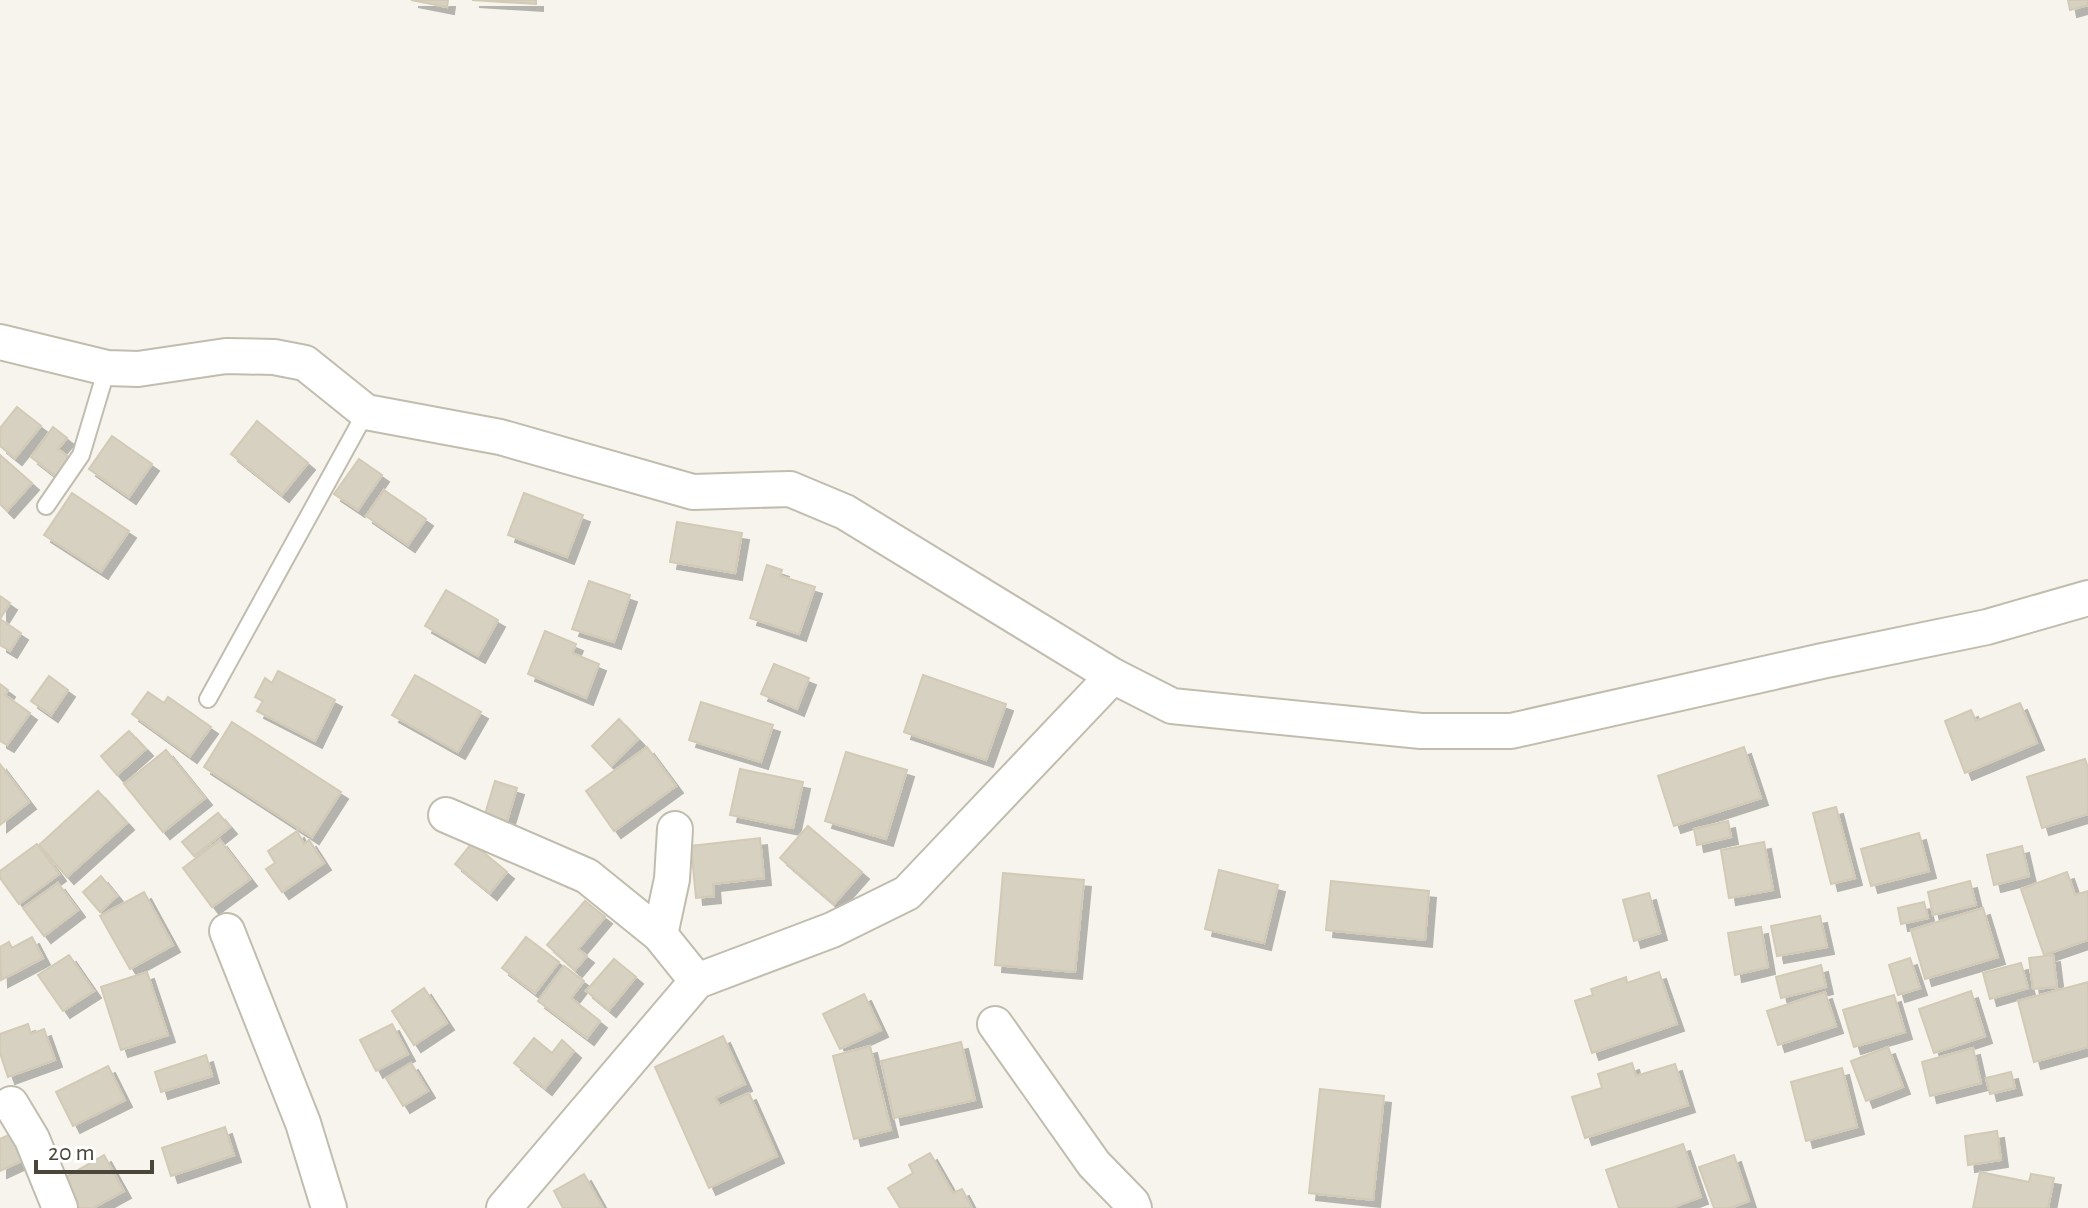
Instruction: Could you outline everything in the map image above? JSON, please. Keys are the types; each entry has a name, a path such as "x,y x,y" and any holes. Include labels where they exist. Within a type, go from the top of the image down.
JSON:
{"street":[{"path":"0,342 107,368 138,369 226,356 274,357 305,363 366,412 500,437 693,492 790,489 845,512 1113,676 1172,706 1421,731 1511,731 1987,627 2088,598"},
{"path":"504,1208 697,981 832,930 907,893 1113,676"},
{"path":"446,815 587,876 660,935 697,981"},
{"path":"660,935 672,879 675,829"},
{"path":"227,931 303,1123 329,1208"},
{"path":"995,1024 1094,1164 1134,1208"},
{"path":"11,1104 32,1139 60,1208"}],"lane":[{"path":"46,506 81,455 107,368"},
{"path":"208,699 366,412"}],"building":[{"path":"411,0 448,0 447,7"},
{"path":"472,0 536,0 536,4"},
{"path":"2068,0 2088,0 2088,5 2070,10"},
{"path":"17,407 41,426 15,458 0,446 0,428"},
{"path":"257,421 308,463 282,495 231,454"},
{"path":"53,427 67,438 58,449 70,458 57,477 31,457"},
{"path":"112,436 152,464 129,497 89,469"},
{"path":"0,455 32,483 7,511 0,504"},
{"path":"359,459 382,475 358,510 334,494"},
{"path":"384,490 426,519 408,545 366,516"},
{"path":"72,493 129,531 101,572 44,535"},
{"path":"524,493 583,515 567,557 508,535"},
{"path":"677,522 742,533 735,573 670,562"},
{"path":"767,565 782,570 780,576 815,587 799,634 750,618"},
{"path":"589,581 630,595 614,642 572,629"},
{"path":"446,590 498,620 478,656 425,626"},
{"path":"0,596 10,603 0,619"},
{"path":"0,619 21,633 10,651 0,645"},
{"path":"545,631 576,644 572,653 599,664 586,698 528,674"},
{"path":"774,664 809,678 797,709 761,694"},
{"path":"278,671 335,700 315,741 257,711 263,701 255,697 265,678 272,683"},
{"path":"415,675 481,712 458,752 392,715"},
{"path":"923,675 1006,704 986,760 904,732"},
{"path":"49,676 68,690 51,715 31,701"},
{"path":"0,684 8,690 5,695 30,713 7,745 0,741"},
{"path":"148,692 164,703 168,697 211,727 190,756 132,714"},
{"path":"701,702 773,725 761,762 689,740"},
{"path":"2020,703 2037,743 1965,773 1945,721 1971,710 1976,721"},
{"path":"619,719 638,739 611,766 592,746"},
{"path":"232,722 341,792 312,837 204,767"},
{"path":"129,731 146,749 117,775 101,756"},
{"path":"647,747 676,786 614,831 586,791"},
{"path":"1744,747 1761,798 1674,826 1658,776"},
{"path":"166,750 205,798 163,832 124,784"},
{"path":"846,752 907,770 886,839 825,821"},
{"path":"2085,759 2088,768 2088,814 2042,828 2027,777"},
{"path":"0,764 29,802 0,825"},
{"path":"740,769 803,782 793,828 730,815"},
{"path":"495,781 517,788 507,821 485,814"},
{"path":"98,791 127,823 67,877 39,845"},
{"path":"1836,807 1855,878 1831,884 1813,813"},
{"path":"218,813 230,827 194,856 182,842"},
{"path":"1728,821 1731,837 1697,845 1694,829"},
{"path":"808,826 862,872 834,904 780,858"},
{"path":"297,831 304,844 309,840 324,863 282,892 266,869 275,863 268,851"},
{"path":"1919,833 1929,871 1871,886 1861,849"},
{"path":"760,838 764,878 713,884 714,896 696,898 691,846"},
{"path":"220,840 250,879 212,907 183,868"},
{"path":"1764,842 1773,890 1729,898 1721,850"},
{"path":"472,843 507,872 490,893 455,864"},
{"path":"37,844 59,874 19,904 0,878 0,871"},
{"path":"2022,846 2029,876 1994,885 1987,855"},
{"path":"1219,870 1278,885 1264,943 1205,929"},
{"path":"2067,872 2075,895 2088,891 2088,940 2044,955 2021,889"},
{"path":"1003,873 1084,880 1075,972 995,965"},
{"path":"101,876 117,896 100,912 83,892"},
{"path":"1331,881 1429,891 1425,940 1326,930"},
{"path":"1970,881 1976,905 1933,915 1928,892"},
{"path":"58,883 78,910 44,936 23,908"},
{"path":"144,892 173,945 130,969 100,916"},
{"path":"1649,893 1660,933 1634,941 1623,900"},
{"path":"585,901 605,917 578,949 587,956 575,970 547,945"},
{"path":"1924,902 1928,918 1901,924 1898,908"},
{"path":"1983,908 1998,957 1925,979 1911,930"},
{"path":"1820,916 1827,947 1777,956 1771,926"},
{"path":"1761,927 1768,967 1735,975 1728,933"},
{"path":"32,937 43,958 1,980 0,947 9,942 12,948"},
{"path":"526,937 559,962 535,993 502,968"},
{"path":"69,955 94,991 63,1011 38,975"},
{"path":"2053,955 2057,987 2033,989 2029,958"},
{"path":"1910,958 1920,988 1898,995 1889,965"},
{"path":"614,959 636,977 609,1010 586,991"},
{"path":"2021,963 2028,988 1990,999 1983,973"},
{"path":"1821,965 1826,987 1781,998 1776,977"},
{"path":"564,966 584,981 571,998 600,1021 587,1038 538,1001"},
{"path":"147,972 168,1035 121,1050 101,987"},
{"path":"1659,972 1677,1024 1592,1053 1575,1001 1593,995 1591,989 1626,977 1627,983"},
{"path":"2088,982 2088,1047 2034,1062 2018,1001"},
{"path":"424,988 447,1023 414,1045 392,1011"},
{"path":"1971,991 1985,1036 1934,1053 1919,1009"},
{"path":"1825,992 1836,1026 1778,1045 1767,1011"},
{"path":"864,994 881,1030 840,1049 823,1014"},
{"path":"1894,995 1905,1032 1854,1047 1843,1010"},
{"path":"28,1024 31,1034 44,1029 55,1060 8,1077 0,1053 0,1034"},
{"path":"392,1024 408,1054 376,1071 360,1040"},
{"path":"723,1036 745,1084 715,1098 720,1106 749,1093 777,1156 709,1188 655,1067"},
{"path":"534,1038 552,1053 562,1040 574,1051 545,1088 514,1063"},
{"path":"961,1042 975,1100 894,1118 881,1061"},
{"path":"870,1046 891,1130 854,1139 833,1056"},
{"path":"1888,1047 1903,1087 1866,1101 1851,1061"},
{"path":"1973,1048 1981,1083 1930,1096 1922,1062"},
{"path":"206,1055 212,1076 161,1092 155,1072"},
{"path":"411,1063 428,1091 403,1106 386,1078"},
{"path":"1632,1063 1636,1076 1675,1064 1688,1105 1585,1138 1572,1097 1602,1088 1598,1074"},
{"path":"108,1066 125,1100 73,1126 56,1092"},
{"path":"1842,1068 1857,1127 1806,1141 1791,1082"},
{"path":"2011,1072 2015,1088 1990,1094 1986,1078"},
{"path":"1320,1089 1384,1096 1373,1200 1309,1193"},
{"path":"225,1127 234,1155 171,1176 162,1148"},
{"path":"18,1131 30,1157 0,1171 0,1139"},
{"path":"1997,1131 2001,1160 1968,1165 1965,1136"},
{"path":"1683,1144 1701,1197 1671,1208 1619,1208 1606,1170"},
{"path":"930,1153 953,1193 962,1189 972,1208 900,1208 888,1188 913,1173 909,1165"},
{"path":"104,1155 124,1191 93,1208 74,1208 59,1181"},
{"path":"1734,1155 1749,1201 1730,1208 1714,1208 1699,1167"},
{"path":"1980,1172 2029,1182 2031,1174 2054,1178 2048,1208 1973,1208"},
{"path":"584,1174 603,1208 563,1208 554,1191"}]}
